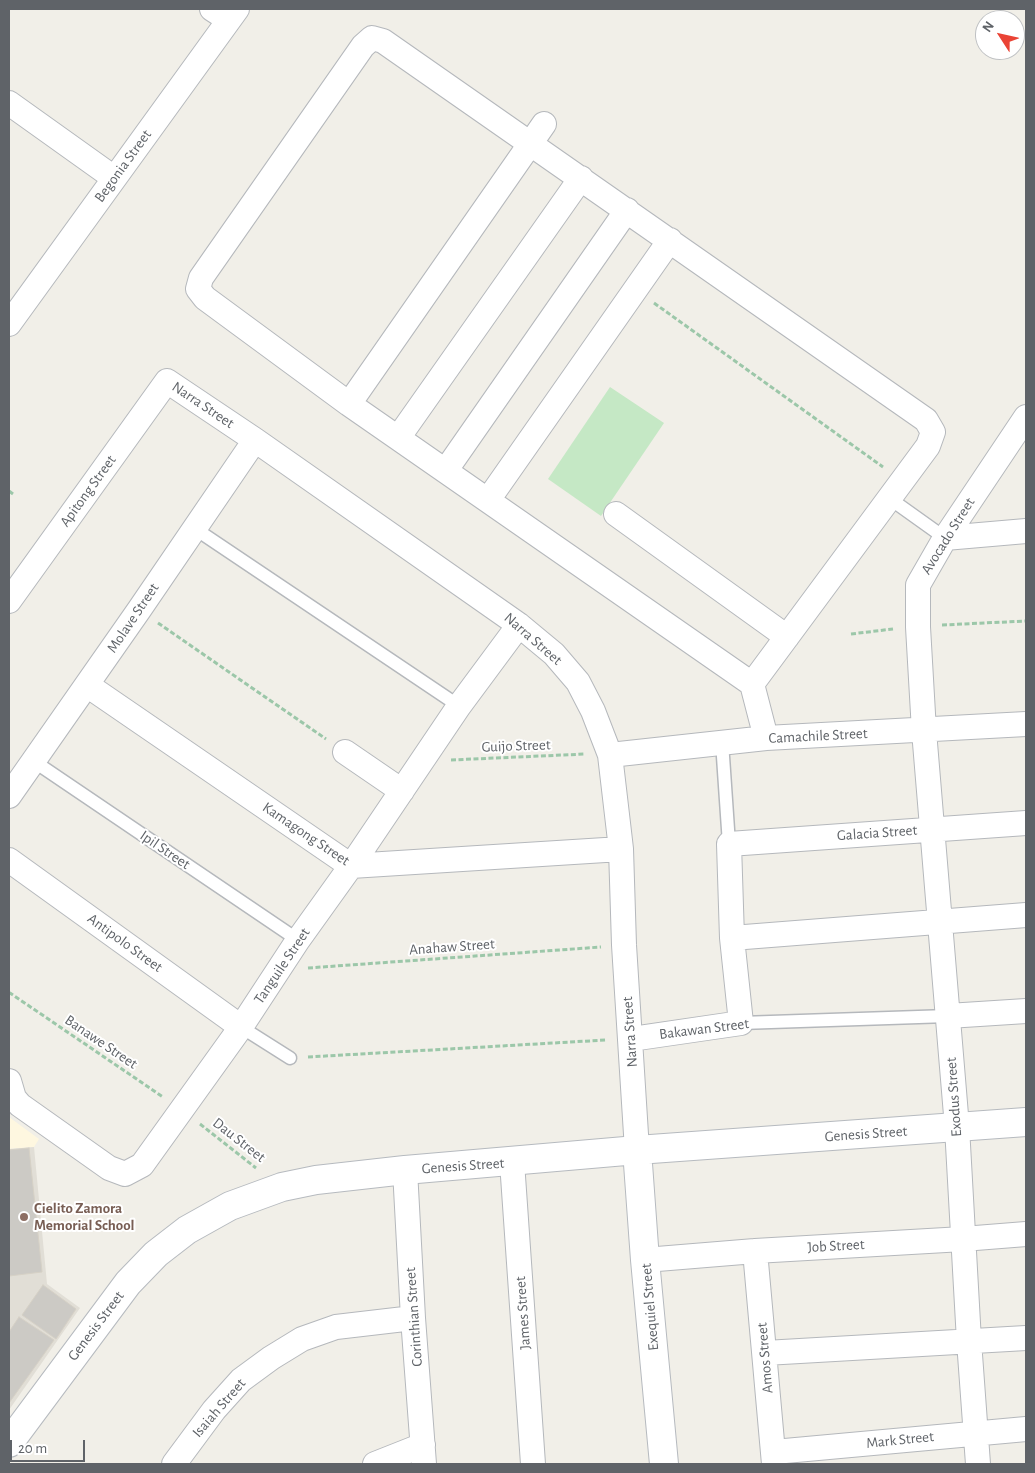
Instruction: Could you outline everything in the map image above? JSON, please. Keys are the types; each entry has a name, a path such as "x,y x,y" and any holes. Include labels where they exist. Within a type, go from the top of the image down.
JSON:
{"street":[{"name":"Begonia Street","path":"9,322 114,178 226,13"},
{"path":"752,684 928,446 933,432 926,420 383,41 372,38 363,46 206,270 198,288 205,298 349,404 752,684 766,738"},
{"path":"9,103 114,178"},
{"path":"349,404 544,124"},
{"path":"398,438 581,178"},
{"path":"446,470 627,210"},
{"path":"488,500 670,240"},
{"name":"Narra Street","path":"167,381 519,624 554,654 578,682 593,711 610,755 621,849 624,945 637,1150"},
{"name":"Apitong Street","path":"9,601 167,381"},
{"name":"Avocado Street","path":"924,730 918,627 918,585 945,538 1026,417"},
{"name":"Molave Street","path":"9,796 32,760 87,685 255,440"},
{"path":"616,514 787,637"},
{"path":"945,538 1026,531"},
{"name":"Tanguile Street","path":"9,1081 14,1098 20,1106 109,1168 125,1174 142,1165 242,1027 298,940 352,866 459,706 519,624"},
{"name":"Kamagong Street","path":"87,685 352,866 621,849"},
{"name":"Camachile Street","path":"610,755 766,738 1026,724"},
{"name":"Exodus Street","path":"924,730 957,1127 978,1464"},
{"path":"344,752 402,791"},
{"name":"Galacia Street","path":"728,844 1026,823"},
{"path":"728,844 732,938 741,1023"},
{"name":"Antipolo Street","path":"9,860 242,1027"},
{"path":"732,938 1026,915"},
{"name":"Bakawan Street","path":"948,1016 1026,1011"},
{"name":"Bakawan Street","path":"631,1038 741,1023"},
{"name":"Genesis Street","path":"9,1443 128,1283 156,1254 187,1230 230,1206 282,1187 316,1180 405,1170 637,1150 1026,1122"},
{"name":"Exequiel Street","path":"637,1150 664,1464"},
{"name":"James Street","path":"512,1162 533,1464"},
{"name":"Corinthian Street","path":"405,1170 413,1318 424,1455"},
{"name":"Job Street","path":"645,1260 755,1251 963,1240 1026,1234"},
{"name":"Amos Street","path":"755,1251 774,1458"},
{"name":"Isaiah Street","path":"174,1464 214,1410 241,1380 271,1358 302,1339 336,1327 413,1318"},
{"path":"765,1353 1026,1338"},
{"name":"Mark Street","path":"774,1458 976,1432 1026,1429"},
{"path":"375,1464 424,1455"}],"lane":[{"path":"896,489 945,538"},
{"path":"194,528 459,706"},
{"path":"722,742 728,844"},
{"name":"Ipil Street","path":"32,760 298,940"},
{"name":"Bakawan Street","path":"741,1023 948,1016"},
{"path":"242,1027 290,1058"}],"path":[{"path":"636,289 896,489"},
{"path":"139,610 344,752"},
{"path":"851,634 918,627 1026,621"},
{"name":"Guijo Street","path":"423,761 610,755"},
{"name":"Anahaw Street","path":"284,962 297,969 624,945"},
{"name":"Banawe Street","path":"9,994 182,1110"},
{"path":"290,1058 631,1038"},
{"name":"Dau Street","path":"182,1110 282,1187"}],"shaded area":[{"path":"9,1117 39,1139 34,1147 9,1149"},
{"name":"Cielito Zamora Memorial School","path":"34,1147 47,1284 80,1308 9,1410 9,1149"}],"green space":[{"path":"610,387 664,423 601,516 548,479"}],"building":[{"path":"29,1148 42,1272 9,1276 9,1150"},
{"path":"43,1285 76,1309 56,1339 22,1315"},
{"path":"19,1317 54,1340 9,1403 9,1332"}],"place":[{"name":"Cielito Zamora Memorial School","path":"24,1217"}]}
